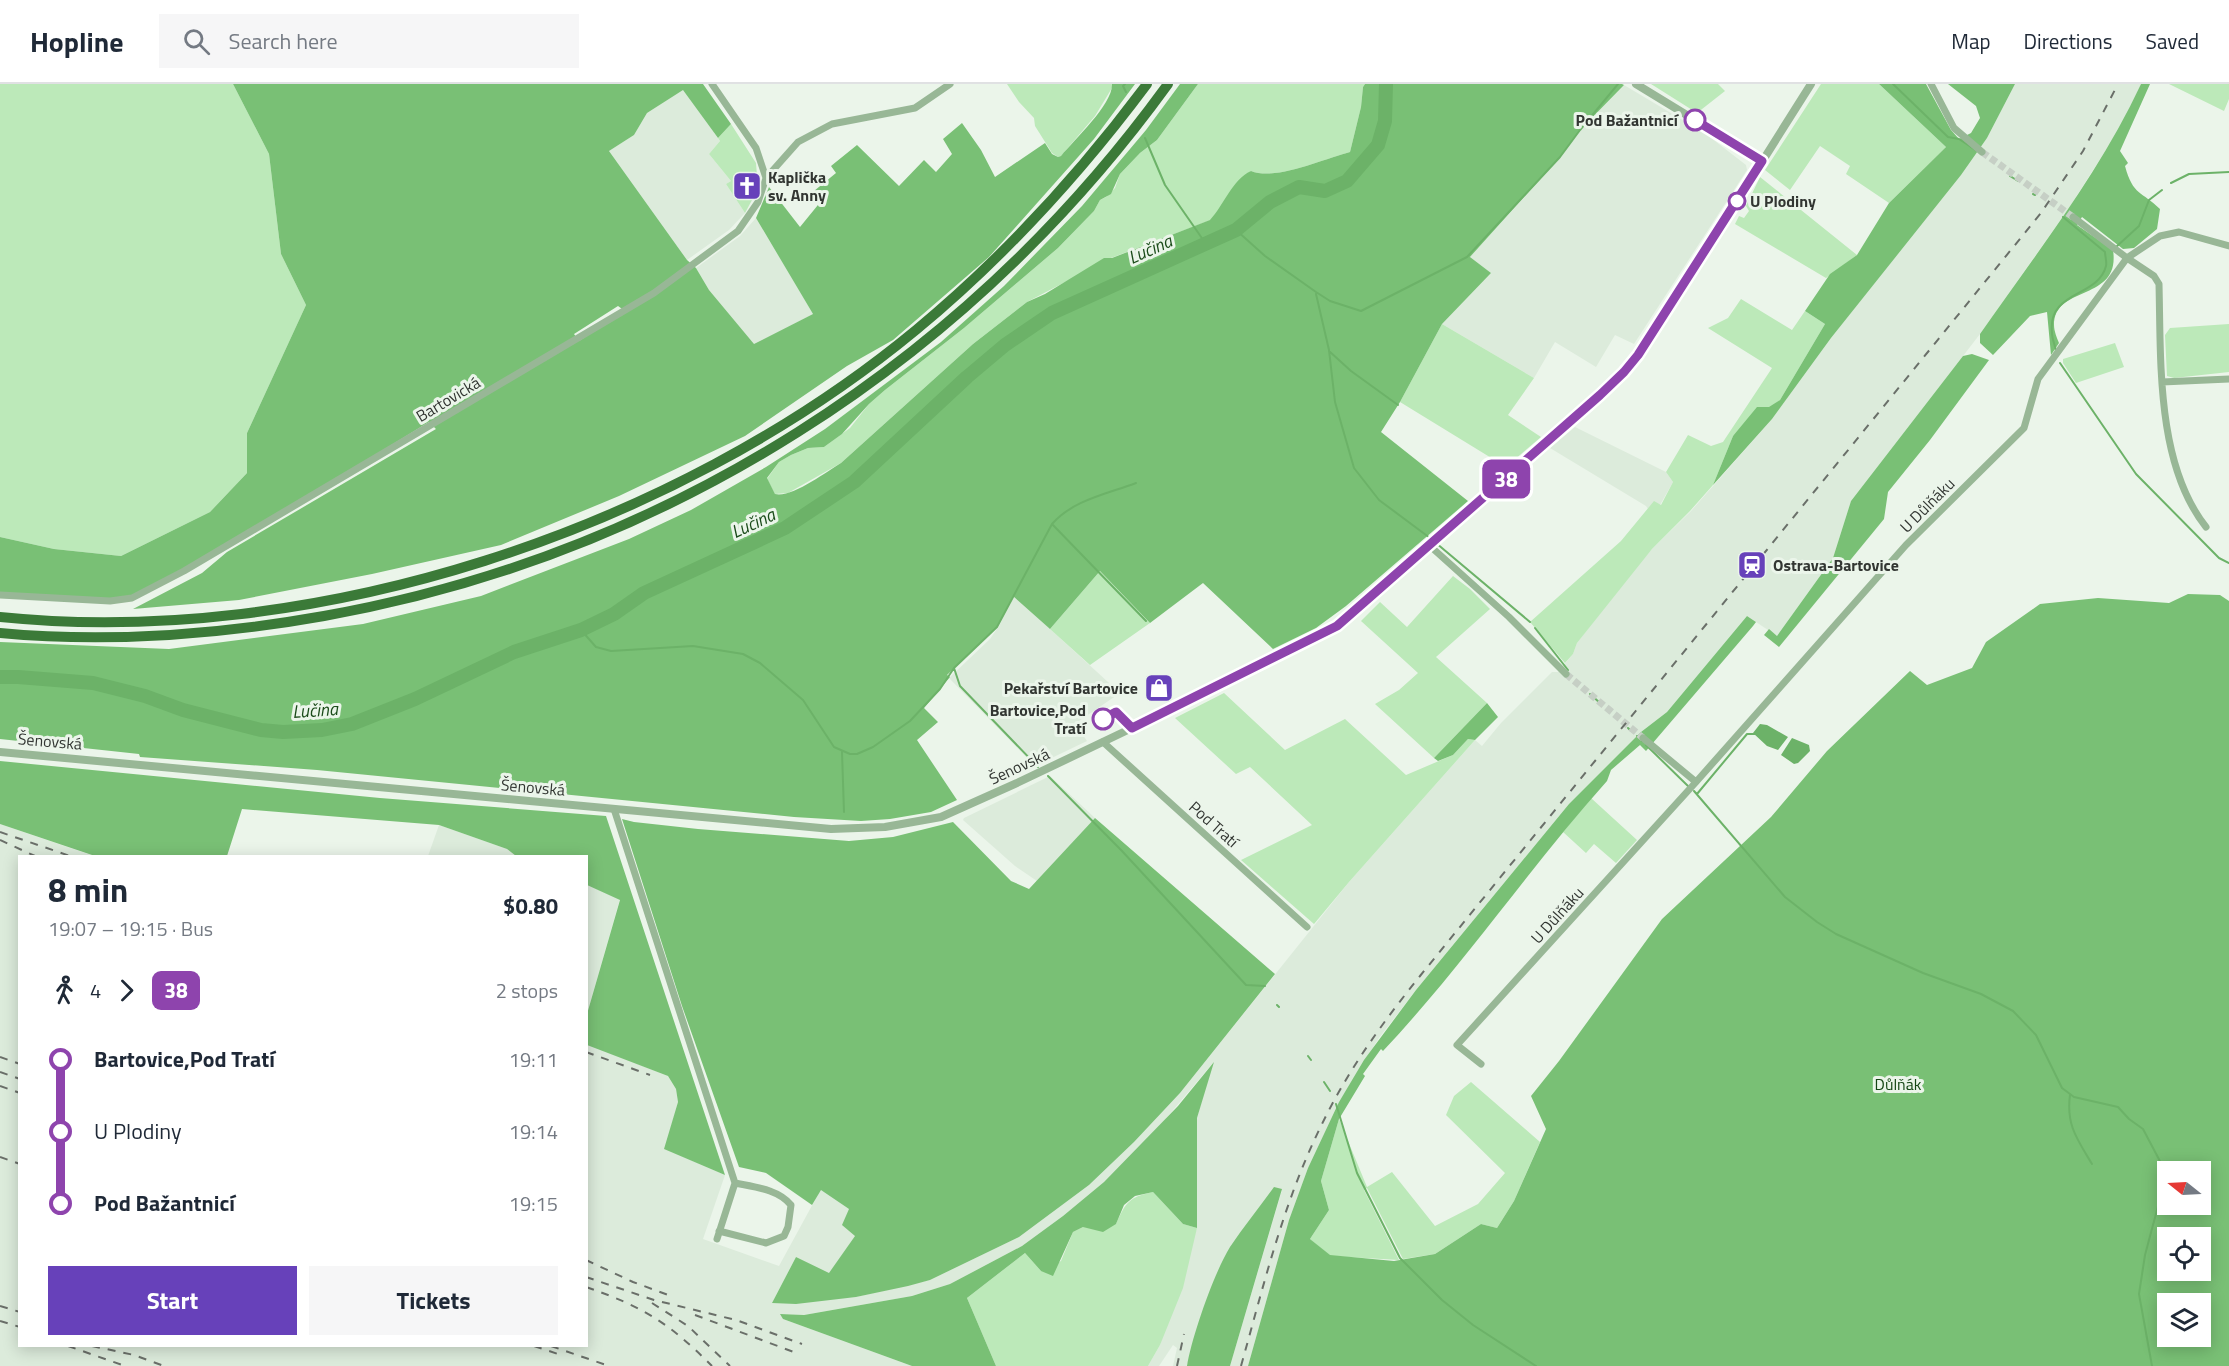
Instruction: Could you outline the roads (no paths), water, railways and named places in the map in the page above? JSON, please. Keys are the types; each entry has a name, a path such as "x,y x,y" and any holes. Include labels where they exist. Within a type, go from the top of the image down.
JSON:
{"highway":[{"path":"0,617 67,621 164,620 254,611 335,599 476,564 628,507 760,439 849,380 915,331 988,266 1038,216 1087,162 1147,84"},
{"path":"0,633 68,637 166,636 278,624 338,614 480,579 595,539 645,517 720,480 767,452 856,394 925,343 997,278 1075,200 1134,130 1168,84"}],"street":[{"path":"712,84 756,148 766,178 798,142 832,124 915,108 951,84"},
{"path":"1636,84 1762,161"},
{"name":"Šenovská","path":"0,752 831,829 904,825 941,817 1103,742 1337,626 1624,372 1666,314 1811,84"},
{"path":"1931,84 1954,128 1982,152"},
{"name":"Bartovická","path":"0,595 110,601 132,598 184,571 654,292 738,231 758,202 766,178"},
{"path":"2073,217 2154,276 2158,284 2166,426 2178,473 2196,515 2206,527"},
{"name":"U Důlňáku","path":"1481,1064 1457,1045 1696,782 1906,545 2024,428 2038,379 2127,258 2160,236 2179,232 2229,246"},
{"path":"2162,382 2229,380"},
{"path":"1430,546 1509,617 1566,674"},
{"path":"1643,738 1696,782"},
{"name":"Pod Tratí","path":"1103,742 1307,927"},
{"path":"614,809 735,1183 717,1239"},
{"path":"719,1230 766,1244 784,1236 788,1227 791,1205 786,1199 768,1190 735,1183"}],"waterway":[{"path":"1125,84 1123,86 1126,92"},
{"name":"Lučina","path":"0,677 93,683 261,730 283,732 322,730 352,724 415,699 514,652 581,630 614,614 644,593 785,528 854,482 967,377 1005,345 1052,313 1236,230 1270,202 1299,187 1325,191 1347,181 1378,145 1385,121 1386,84"},
{"path":"1236,230 1265,256 1316,292 1330,301 1361,311 1467,257 1560,157 1618,84"},
{"path":"1893,84 1948,137 1959,139 1977,151"},
{"path":"1145,138 1165,185 1206,244"},
{"path":"2171,183 2189,174 2229,172"},
{"name":"U Důlňáku","path":"2010,176 2018,181"},
{"path":"2116,247 2139,226 2149,200 2162,190"},
{"path":"2056,351 2052,333 2053,319 2057,309 2065,301 2093,284 2101,276 2106,264 2105,252 2063,217"},
{"path":"1316,294 1329,350 1335,402 1354,468 1379,500 1430,538"},
{"path":"1329,351 1351,371 1398,405"},
{"path":"2060,363 2136,474 2219,558 2229,563"},
{"path":"954,668 997,627 1052,524 1080,503 1136,483"},
{"path":"1052,524 1146,621"},
{"path":"1436,543 1530,622"},
{"path":"1535,628 1568,670"},
{"path":"581,630 596,647 611,651 693,646 743,654 760,663 803,700 834,747 850,754 857,754 873,747 910,721 940,689 954,668 960,686 1038,767"},
{"path":"1590,694 1600,703"},
{"path":"1697,794 1747,734 1755,734"},
{"path":"1637,736 1642,741"},
{"path":"1646,745 1689,787"},
{"path":"842,752 844,812"},
{"path":"1048,776 1122,851 1246,985 1265,986"},
{"path":"1694,791 1785,897 1817,922 1836,934 1923,973 1981,994 2013,1011 2036,1035 2062,1088 2074,1097 2118,1107 2143,1129 2162,1165 2165,1180 2145,1255 2139,1294 2152,1366"},
{"path":"1308,1056 1311,1060"},
{"path":"1324,1082 1330,1091"},
{"path":"2070,1095 2071,1123 2077,1139 2092,1164"},
{"path":"1336,1104 1357,1173 1400,1258 1442,1300 1473,1325 1536,1366"}],"tunnel":[{"path":"1982,152 2073,217"},
{"path":"1566,674 1643,738"}],"railway":[{"path":"1241,1366 1276,1243 1297,1182 1332,1104 1367,1047 1420,976 2041,213 2083,151 2118,84"},
{"path":"0,832 67,855"},
{"path":"0,840 33,855"},
{"path":"588,1053 650,1075"},
{"path":"0,1057 18,1063"},
{"path":"0,1072 18,1078"},
{"path":"0,1086 18,1092"},
{"path":"0,1157 18,1163"},
{"path":"588,1261 633,1282 671,1296"},
{"path":"588,1278 654,1300 736,1320 802,1344"},
{"path":"588,1288 640,1309 655,1318 669,1327 712,1366"},
{"path":"652,1303 688,1326 730,1366"},
{"path":"0,1306 18,1311"},
{"path":"695,1315 799,1354"},
{"path":"0,1321 18,1326"},
{"path":"1177,1366 1184,1334"},
{"path":"71,1347 125,1366"},
{"path":"97,1347 134,1355 164,1366"},
{"path":"537,1347 558,1354"},
{"path":"554,1347 609,1366"}],"place":[{"name":"Pod Bažantnicí","path":"1695,120"},
{"name":"Kaplička sv. Anny","path":"747,186"},
{"name":"U Plodiny","path":"1737,201"},
{"name":"Ostrava-Bartovice","path":"1752,565"},
{"name":"Pekařství Bartovice","path":"1159,688"},
{"name":"Bartovice,Pod Tratí","path":"1103,719"}],"park label":[{"name":"Důlňák","path":"1898,1084"}]}
